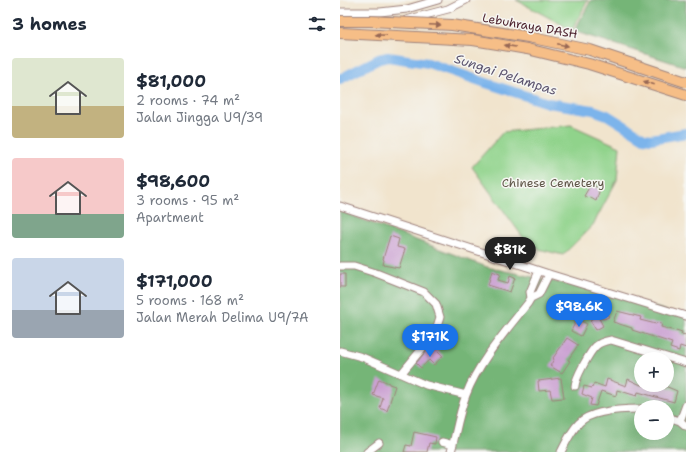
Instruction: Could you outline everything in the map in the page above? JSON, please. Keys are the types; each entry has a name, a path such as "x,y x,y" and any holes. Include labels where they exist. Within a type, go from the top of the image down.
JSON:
{"highway":[{"name":"Lebuhraya DASH","path":"340,22 370,21 452,26 528,37 590,50 686,82"},
{"name":"Lebuhraya DASH","path":"340,33 473,40 527,49 589,64 686,95"}],"street":[{"path":"340,12 380,12 402,10 438,0"},
{"path":"340,22 385,24 417,18 448,9 466,0"},
{"path":"340,206 539,271 686,316"},
{"path":"340,266 354,266 376,273 424,292 436,304 440,317 435,333 401,374"},
{"path":"531,298 530,292 539,271"},
{"path":"442,442 452,448 466,395 477,372 531,298 539,294 549,274"},
{"path":"575,386 576,379 596,346 603,341 611,340 686,363"},
{"path":"340,351 362,357 426,385 466,395"},
{"path":"674,420 683,424 686,405"},
{"path":"561,452 574,429 580,422 592,415 608,411 634,410"},
{"path":"367,452 379,443"}],"green space":[{"path":"516,0 588,0 572,30"},
{"path":"591,0 686,0 686,67 574,31"},
{"name":"Chinese Cemetery","path":"571,125 620,147 617,180 593,225 563,255 530,247 472,167 503,132"},
{"path":"340,211 487,267 616,295 686,317 686,452 340,452"}],"building":[{"path":"591,184 600,189 596,201 584,196"},
{"path":"390,236 399,239 397,247 405,249 399,268 383,265 383,259"},
{"path":"492,271 500,274 498,280 508,283 510,276 515,278 510,292 488,285"},
{"path":"340,274 345,274 345,287 340,287"},
{"path":"603,306 609,317 604,319 599,318 603,326 596,330 590,320 593,318 590,312"},
{"path":"617,311 641,317 640,320 662,324 661,327 682,332 681,334 686,335 686,348 680,346 679,351 670,348 672,343 613,322"},
{"path":"577,319 587,324 581,336 571,331"},
{"path":"567,338 578,345 568,360 570,361 562,373 550,366 554,359 553,358"},
{"path":"435,348 443,356 434,365 429,360 421,368 416,363 428,349 431,352"},
{"path":"561,378 564,398 552,399 550,390 539,391 538,381"},
{"path":"379,379 395,386 387,411 380,408 383,398 373,395"},
{"path":"607,379 626,386 628,379 634,382 634,392 638,392 637,396 617,390 616,396 601,391 596,406 590,405 592,398 582,394 584,386 592,388 594,383 605,387"},
{"path":"674,390 677,391 674,402 674,400 667,400 638,392 674,392"},
{"path":"414,432 436,437 435,444 429,443 427,452 404,452 406,445 411,446"}],"waterway":[{"name":"Sungai Pelampas","path":"340,79 379,59 388,57 428,63 548,103 593,110 607,115 644,138 651,139 686,133"}]}
